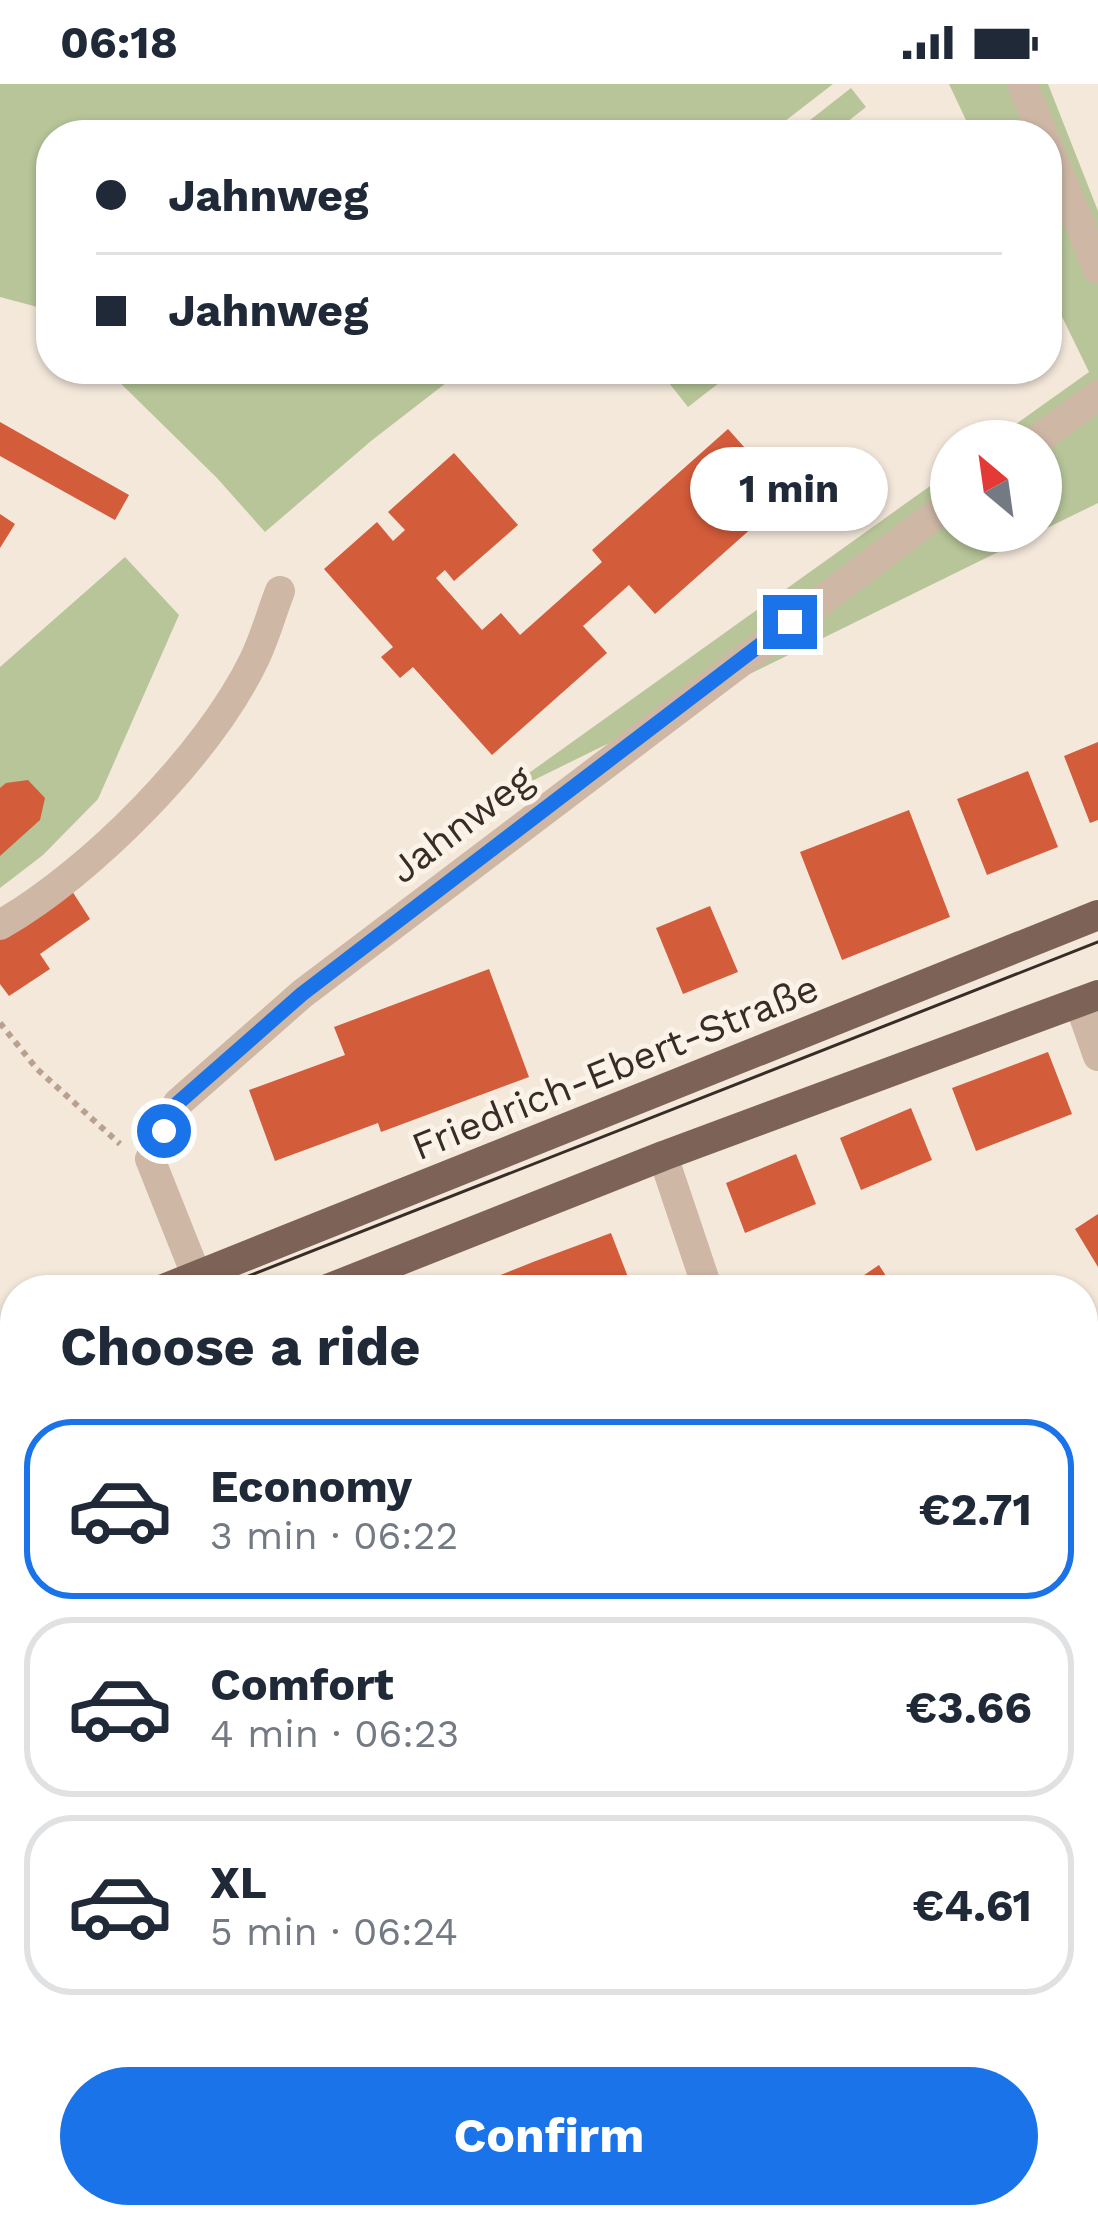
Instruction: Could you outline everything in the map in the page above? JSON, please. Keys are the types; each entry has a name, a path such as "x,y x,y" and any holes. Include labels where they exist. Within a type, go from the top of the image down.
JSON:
{"main road":[{"name":"Friedrich-Ebert-Straße","path":"201,1275 1098,915"},
{"path":"363,1275 662,1156 1088,999"}],"street":[{"path":"1022,84 1037,120"},
{"path":"1062,181 1098,269"},
{"path":"1062,422 1098,395"},
{"name":"Jahnweg","path":"150,1159 178,1103 302,994 930,519"},
{"path":"0,925 106,848 171,777 212,727 254,662 280,591"},
{"path":"1088,999 1098,1056"},
{"path":"662,1156 703,1275"},
{"path":"150,1159 195,1275"}],"path":[{"path":"0,1023 37,1069 122,1146 150,1159"}],"green space":[{"path":"0,84 833,84 786,120 36,120 36,307 0,297"},
{"path":"949,84 1048,84 1098,211 1098,503 1062,521 1062,420 1022,420 1089,372 1062,317 1062,120 966,120"},
{"path":"851,88 866,107 850,120 810,120"},
{"path":"121,384 445,384 265,532"},
{"path":"670,384 718,384 688,407"},
{"path":"930,486 930,552 998,552 487,803"},
{"path":"125,557 179,615 98,799 43,855 0,888 0,667"}],"building":[{"path":"0,422 129,495 115,520 0,456"},
{"path":"728,429 788,496 655,614 629,585 583,626 607,653 492,755 413,667 400,678 381,657 393,647 324,569 377,522 393,541 405,530 388,512 454,453 518,525 454,581 445,570 436,578 482,630 501,613 520,635 602,562 592,550"},
{"path":"0,514 15,524 0,548"},
{"path":"1098,742 1098,820 1090,823 1064,756"},
{"path":"1028,771 1058,847 987,875 957,799"},
{"path":"28,780 45,798 40,820 0,856 0,788"},
{"path":"909,810 950,917 842,960 800,852"},
{"path":"72,891 90,919 40,954 50,969 9,996 0,984 0,939"},
{"path":"710,906 738,972 683,994 656,928"},
{"path":"489,969 529,1077 381,1132 378,1123 275,1161 249,1090 345,1055 334,1027"},
{"path":"1048,1052 1072,1114 976,1151 952,1088"},
{"path":"911,1108 932,1160 861,1190 840,1138"},
{"path":"796,1154 816,1204 745,1233 726,1183"},
{"path":"1098,1214 1098,1267 1075,1229"},
{"path":"611,1233 627,1275 500,1275"},
{"path":"879,1265 885,1275 864,1275"}],"tram line":[{"path":"251,1275 1098,942"}],"route":[{"path":"164,1131 178,1103 302,994 790,622"}]}
